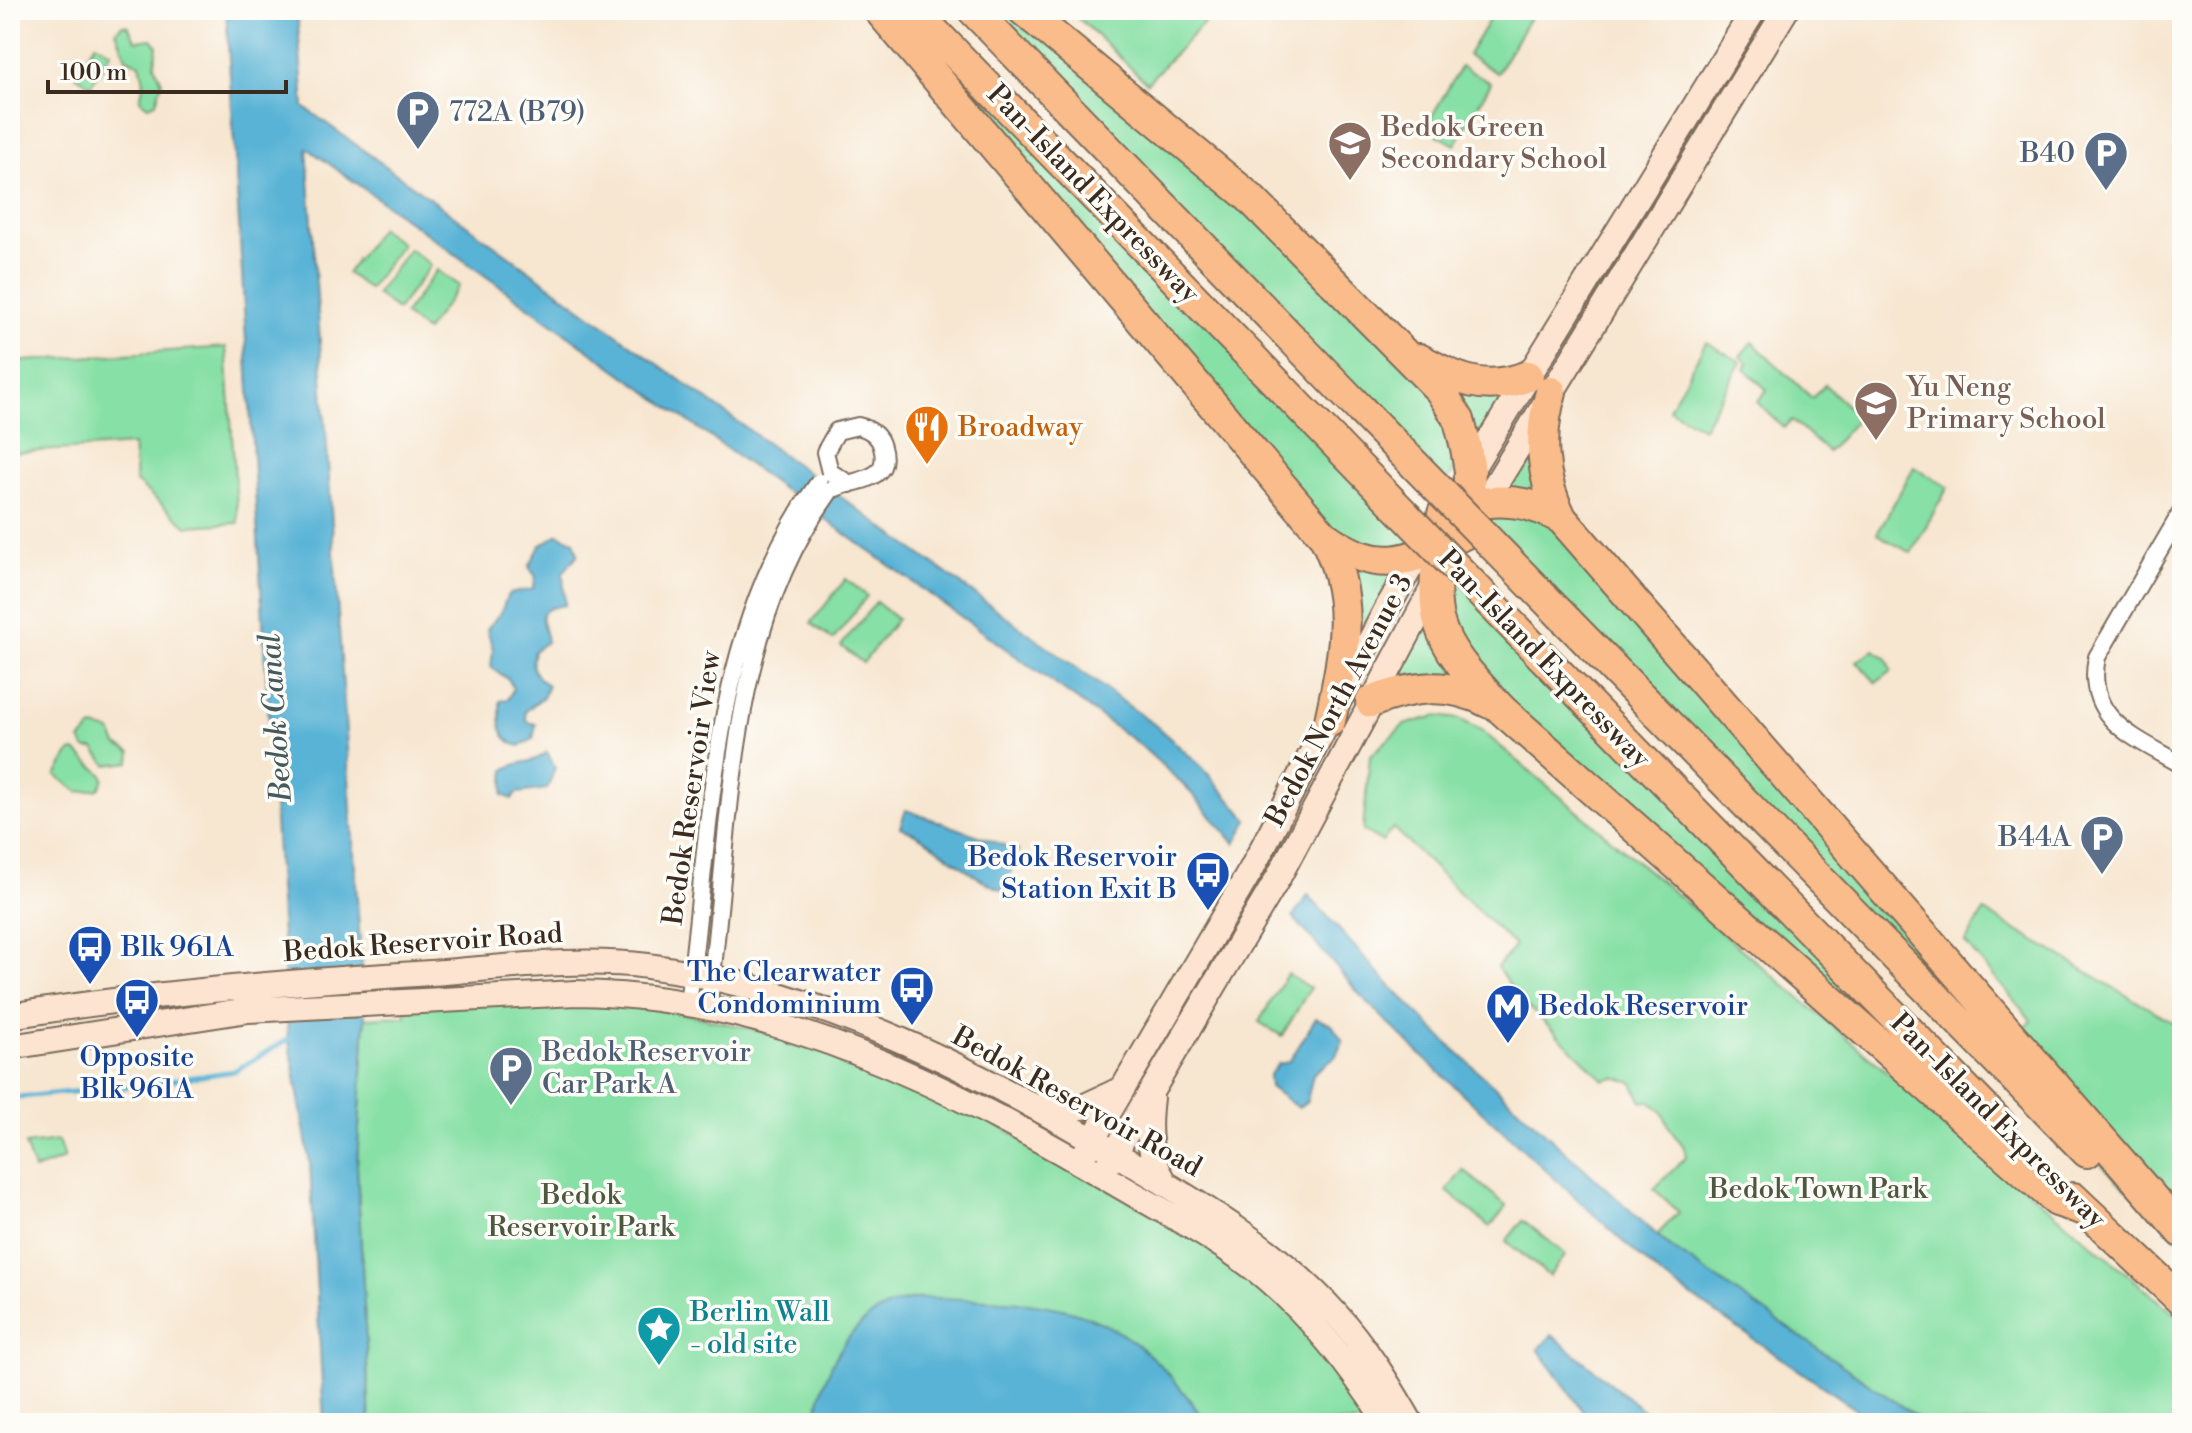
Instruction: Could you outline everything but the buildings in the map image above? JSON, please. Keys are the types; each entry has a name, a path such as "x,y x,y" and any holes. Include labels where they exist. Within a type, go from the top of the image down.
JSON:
{"highway":[{"path":"879,10 1324,536 1341,572 1346,608 1341,661 1330,721"},
{"name":"Pan-Island Expressway","path":"913,10 2085,1210 2182,1301"},
{"name":"Pan-Island Expressway","path":"973,10 2077,1142 2182,1243"},
{"path":"1023,10 1208,160 1401,347 1455,411 1462,429 1470,471 1435,582 1436,613 1446,643 1462,667 1502,710 2057,1201 2085,1210"},
{"path":"1401,347 1444,371 1485,386 1540,384 1545,473 1562,519 2182,1232"},
{"path":"1324,536 1351,553 1373,561 1395,563 1453,526 1530,505 1562,519"},
{"path":"1371,702 1411,690 1447,687 1468,692 1502,710"}],"main road":[{"name":"Bedok North Avenue 3","path":"1080,1162 1252,868 1330,721 1540,384 1754,10"},
{"name":"Bedok North Avenue 3","path":"1470,471 1540,384 1786,10"},
{"name":"Bedok North Avenue 3","path":"1101,1175 1278,878 1435,582"},
{"name":"Bedok Reservoir Road","path":"10,1047 246,998 401,974 612,962 702,976 776,994 847,1018 965,1069 1092,1139 1242,1232 1310,1286 1370,1355 1411,1423"},
{"name":"Bedok Reservoir Road","path":"10,1016 246,998 404,1003 622,993 698,1005 769,1022 890,1066 1000,1117 1220,1245 1265,1277 1336,1350 1387,1423"},
{"path":"1152,1087 1149,1144 1154,1166 1166,1184"},
{"path":"1032,1104 1061,1109 1083,1107 1122,1089"}],"street":[{"name":"Bedok Reservoir View","path":"698,1005 754,657 809,509 824,486 828,441 841,428 858,426 874,434 883,449 881,466 870,479 824,486"},
{"path":"825,457 834,476 850,484"},
{"path":"2182,511 2097,657 2095,674 2103,708 2117,727 2182,765"}],"green space":[{"path":"878,10 913,10 1418,529 1416,557 1332,717 1340,569"},
{"path":"975,10 1021,10 1419,359 1528,377 1456,467 1441,492"},
{"path":"1070,10 1216,10 1147,83"},
{"path":"1495,10 1525,10 1532,14 1497,73 1468,55"},
{"path":"122,25 128,26 136,41 152,39 157,45 155,65 162,82 156,103 148,106 140,100 144,81 140,64 126,58 116,31"},
{"path":"95,43 111,52 91,85 75,75"},
{"path":"1461,66 1491,83 1455,145 1425,128"},
{"path":"380,228 402,244 369,289 347,273"},
{"path":"409,249 431,265 397,310 376,294"},
{"path":"437,270 459,286 426,331 404,315"},
{"path":"1706,342 1741,362 1703,428 1669,409"},
{"path":"1752,342 1812,398 1825,385 1859,417 1828,452 1792,420 1784,428 1757,402 1767,390 1745,369 1748,363 1740,356"},
{"path":"226,347 238,523 187,526 136,482 133,445 10,453 10,362"},
{"path":"1551,394 1549,492 2182,1242 2077,1141 1482,533 1502,501"},
{"path":"1914,467 1948,487 1911,553 1877,534"},
{"path":"1458,571 2031,1158 1502,710 1395,693 1409,628 1452,616 1451,583"},
{"path":"846,579 867,596 833,640 811,623"},
{"path":"876,602 897,619 863,663 841,646"},
{"path":"1874,650 1887,659 1892,671 1876,683 1857,661"},
{"name":"Bedok Town Park","path":"1436,716 1459,719 1481,730 2182,1320 2182,1423 1926,1423 1687,1261 1657,1235 1679,1212 1654,1189 1686,1157 1684,1147 1661,1111 1648,1101 1642,1102 1633,1083 1615,1077 1604,1080 1520,999 1497,967 1515,946 1393,828 1382,842 1363,830 1370,756 1404,725"},
{"path":"93,727 111,731 117,745 131,752 130,762 107,765 94,749 86,749 80,740"},
{"path":"75,751 102,774 104,779 99,789 78,792 56,775 70,752"},
{"path":"1984,911 2182,1028 2182,1228 2016,1036 2032,1021 1965,943"},
{"path":"1287,974 1310,988 1282,1036 1259,1022"},
{"name":"Bedok Reservoir Park","path":"624,1000 821,1045 844,1067 914,1094 957,1102 1217,1251 1304,1323 1375,1423 370,1423 357,1166 365,1018 406,1016 405,1006"},
{"path":"58,1141 64,1159 34,1170 25,1145"},
{"path":"1463,1170 1507,1206 1490,1227 1447,1191"},
{"path":"1523,1220 1566,1255 1549,1276 1506,1241"}],"water":[{"name":"Bedok Canal","path":"226,10 297,10 304,107 1155,725 1202,767 1248,820 1235,844 1187,788 1140,745 307,148 365,1018 357,1166 370,1423 324,1423 310,1164 288,1035"},
{"path":"558,534 574,541 578,554 563,573 565,605 543,614 547,642 534,651 532,662 536,675 548,685 544,696 525,712 527,722 536,724 533,739 520,746 507,739 501,728 500,701 508,699 513,689 509,680 491,667 493,650 487,629 501,612 508,594 533,589 536,577 529,567 540,546"},
{"path":"547,752 555,768 547,789 517,793 512,799 503,795 505,770"},
{"path":"906,810 1018,850 1004,891 900,827"},
{"path":"1308,895 1447,1043 1669,1246 1926,1423 1876,1423 1660,1275 1429,1063 1362,997 1293,917"},
{"path":"1316,1018 1332,1025 1343,1041 1335,1057 1313,1074 1307,1101 1298,1108 1270,1087 1269,1076 1278,1064 1289,1062"},
{"path":"926,1298 1015,1302 1053,1307 1086,1316 1117,1331 1147,1353 1176,1383 1206,1423 815,1423 826,1378 836,1357 862,1323 880,1310"},
{"path":"1552,1335 1659,1423 1592,1423 1538,1349"}],"waterway":[{"path":"20,1097 135,1086 234,1071 292,1037"}],"place":[{"name":"772A (B79)","path":"418,151"},
{"name":"Bedok Green Secondary School","path":"1350,182"},
{"name":"B40","path":"2106,192"},
{"name":"Yu Neng Primary School","path":"1876,442"},
{"name":"Broadway","path":"927,466"},
{"name":"B44A","path":"2102,876"},
{"name":"Bedok Reservoir Station Exit B","path":"1208,912"},
{"name":"Blk 961A","path":"90,986"},
{"name":"The Clearwater Condominium","path":"912,1027"},
{"name":"Opposite Blk 961A","path":"137,1039"},
{"name":"Bedok Reservoir","path":"1508,1045"},
{"name":"Bedok Reservoir Car Park A","path":"511,1107"},
{"name":"Berlin Wall - old site","path":"659,1367"}]}
